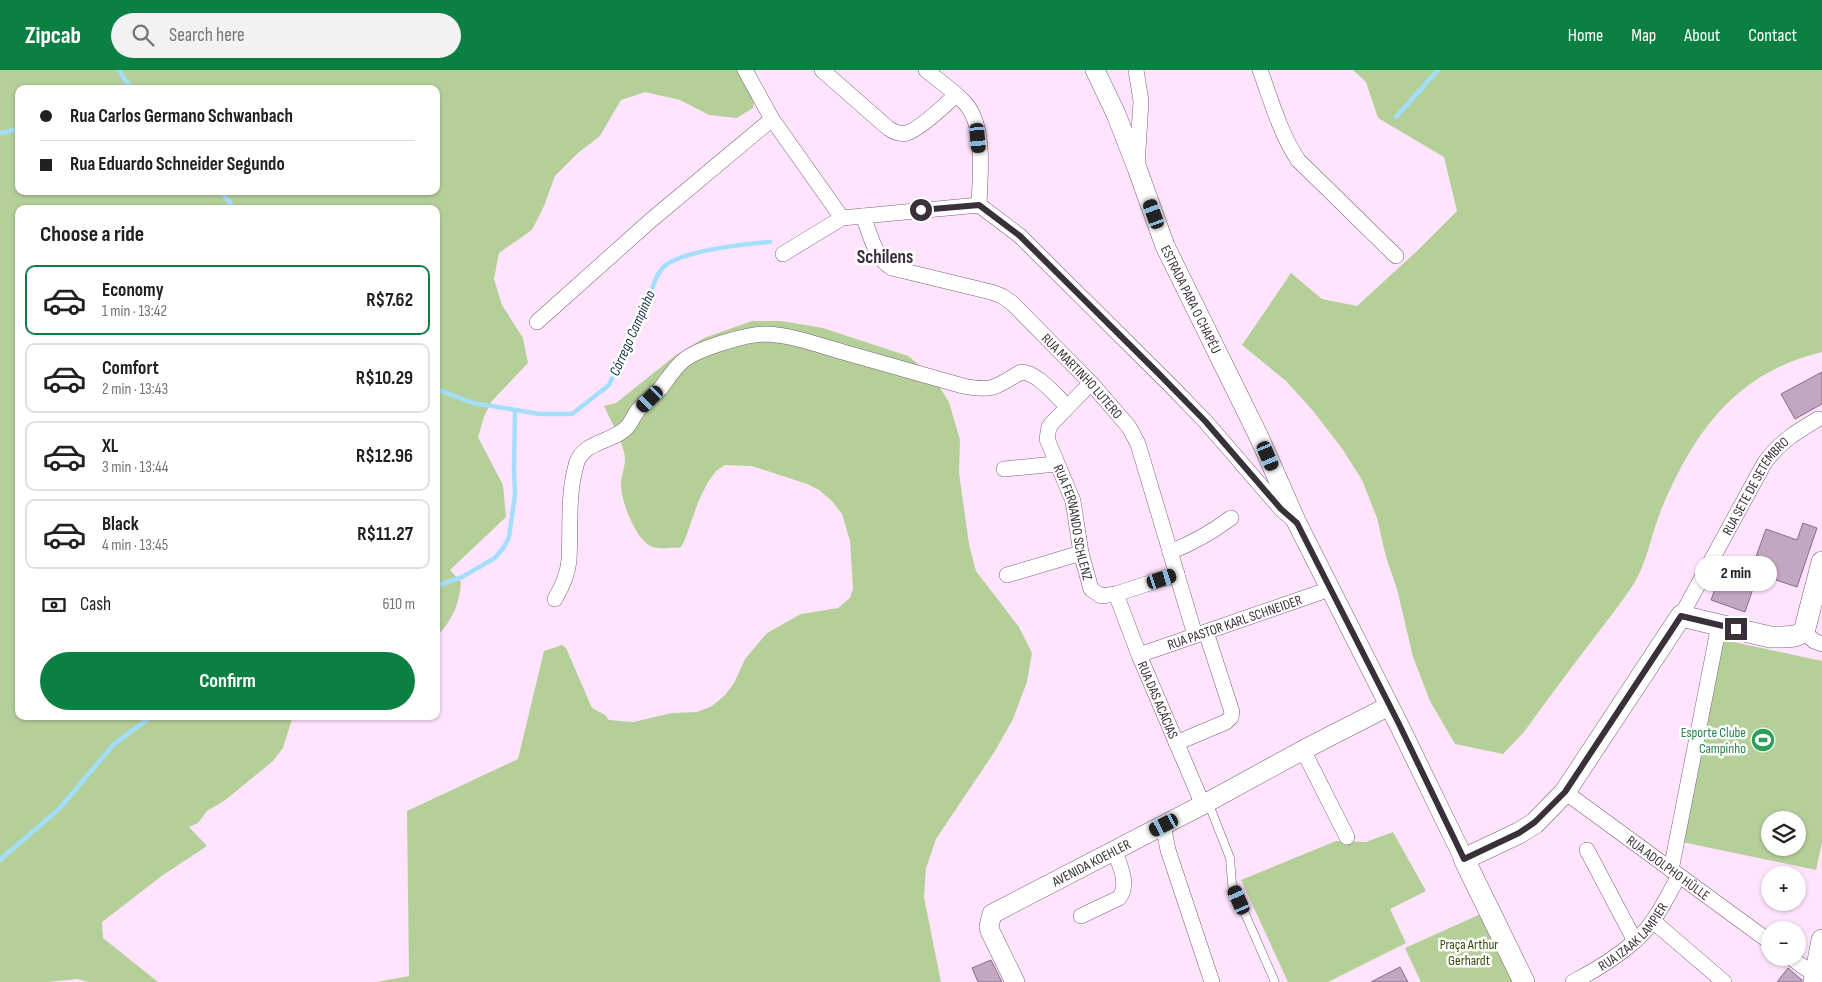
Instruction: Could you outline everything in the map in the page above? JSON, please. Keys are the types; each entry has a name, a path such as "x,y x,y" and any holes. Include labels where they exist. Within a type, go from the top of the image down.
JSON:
{"main road":[{"path":"1681,616 1770,637 1784,637 1804,632 1822,562"},
{"name":"RUA SETE DE SETEMBRO","path":"1464,859 1519,833 1535,822 1565,792 1681,616"},
{"path":"1464,859 1524,982"},
{"path":"1815,979 1822,940"}],"street":[{"path":"745,70 772,119 842,218"},
{"path":"822,70 888,128 900,134 908,133 916,128 956,95"},
{"path":"926,70 966,104 975,120 980,156 979,205"},
{"name":"ESTRADA PARA O CHAPÉU","path":"1095,70 1116,114 1165,246 1260,439 1297,523 1390,706 1464,859"},
{"path":"1136,70 1141,101 1137,168"},
{"path":"1260,70 1284,136 1298,160 1396,256"},
{"path":"537,322 650,221 772,119"},
{"path":"783,254 842,218 979,205 1020,236 1164,379 1205,421 1281,509 1297,523"},
{"name":"RUA MARTINHO LUTERO","path":"863,216 880,258 886,265 1002,296 1026,316 1091,383 1135,436 1177,574 1232,712 1231,717 1226,722 1176,743"},
{"path":"555,599 563,585 569,561 569,525 577,461 592,446 623,431 638,410 661,388 672,371 684,360 700,351 745,337 766,334 784,336 980,390 991,389 1021,372 1026,372 1038,379 1067,406"},
{"name":"RUA FERNANDO SCHLENZ","path":"1091,383 1067,406 1053,422 1047,433 1049,447 1073,501 1081,553 1091,589 1101,596 1116,594 1177,574"},
{"name":"RUA SETE DE SETEMBRO","path":"1681,616 1765,462 1777,447 1796,432 1818,419"},
{"path":"1004,469 1056,464"},
{"path":"1170,552 1190,544 1231,518"},
{"path":"1007,575 1081,553"},
{"name":"RUA PASTOR KARL SCHNEIDER","path":"1139,654 1330,589"},
{"name":"RUA DAS ACÁCIAS","path":"1116,594 1176,743 1205,804"},
{"path":"1675,873 1718,625"},
{"path":"1804,632 1822,644"},
{"name":"AVENIDA KOEHLER","path":"1015,982 990,931 989,926 992,914 1390,706"},
{"path":"1303,750 1347,836"},
{"name":"RUA ADOLPHO HÜLLE","path":"1565,792 1761,935"},
{"path":"1164,825 1168,850 1212,982"},
{"path":"1587,850 1636,941"},
{"path":"1081,916 1119,898 1123,893 1124,880 1115,851"},
{"name":"RUA IZAAK LAMPIER","path":"1573,982 1636,941 1653,921 1675,873"},
{"path":"1653,921 1724,982"},
{"path":"1800,966 1815,979"}],"lane":[{"path":"1205,804 1230,858 1232,884 1275,982"}],"green space":[{"path":"0,70 751,70 758,78 753,108 737,118 709,115 680,100 645,92 621,100 600,136 578,153 555,176 544,206 532,230 499,253 494,279 502,305 523,338 528,363 491,402 478,437 503,485 506,517 450,570 461,582 460,589 452,616 440,633 440,205 15,205 15,720 292,720 283,748 273,761 224,801 207,811 198,823 189,827 207,846 163,875 102,922 103,938 158,982 89,982 77,979 48,982 0,982"},
{"path":"1353,70 1822,70 1822,352 1791,362 1765,375 1742,391 1721,410 1704,431 1688,455 1661,510 1642,568 1633,585 1524,732 1503,754 1455,744 1430,701 1413,657 1397,589 1386,557 1377,518 1362,480 1343,450 1314,412 1286,381 1242,345 1291,273 1322,299 1357,306 1457,211 1444,157 1378,118 1366,82"},
{"path":"752,321 781,321 823,328 908,356 932,375 949,402 960,440 959,473 969,544 976,571 1019,627 1032,653 1027,682 1013,719 995,751 936,839 926,868 924,897 941,982 376,982 409,976 407,811 518,759 544,651 562,645 566,648 592,708 605,715 609,720 633,722 672,713 697,712 712,706 725,695 734,683 745,659 767,633 801,614 838,608 850,598 853,588 850,541 842,514 832,501 819,490 807,484 752,466 725,465 716,471 708,482 680,548 656,548 647,543 635,529 626,509 621,490 625,456 618,435 604,406 616,403 676,355 704,338"},
{"name":"Esporte Clube Campinho","path":"1724,640 1822,661 1822,842 1816,870 1806,868 1806,866 1797,866 1682,842"},
{"path":"1393,832 1426,891 1390,909 1406,943 1328,982 1288,982 1241,880 1336,841 1366,842"},
{"name":"Praça Arthur Gerhardt","path":"1483,913 1517,982 1421,982 1405,948"}],"building":[{"path":"1822,372 1822,404 1795,419 1781,394"},
{"path":"1803,523 1817,528 1797,587 1758,574 1745,612 1711,600 1727,556 1753,565 1766,529 1797,540"},
{"path":"991,960 1002,982 978,982 972,968"},
{"path":"1400,967 1408,982 1371,982"},
{"path":"1788,968 1802,980 1802,982 1777,982"}],"waterway":[{"name":"Córrego Campinho","path":"118,70 129,85"},
{"path":"1396,117 1438,70"},
{"path":"0,133 15,130"},
{"name":"Córrego Campinho","path":"223,195 232,205"},
{"name":"Córrego Campinho","path":"440,391 473,403 540,414 572,414 609,385 642,317 656,278 665,266 678,258 703,251 770,242"},
{"path":"440,585 462,577 495,558 509,537 515,495 515,410"},
{"path":"0,860 59,809 114,744 147,720"}],"place":[{"name":"Esporte Clube Campinho","path":"1763,740"}],"district":[{"name":"Schilens","path":"885,256"}],"route":[{"path":"921,210 979,205 1020,236 1205,421 1281,509 1297,523 1398,722 1464,859 1519,833 1535,822 1565,792 1681,616 1736,629"}]}
